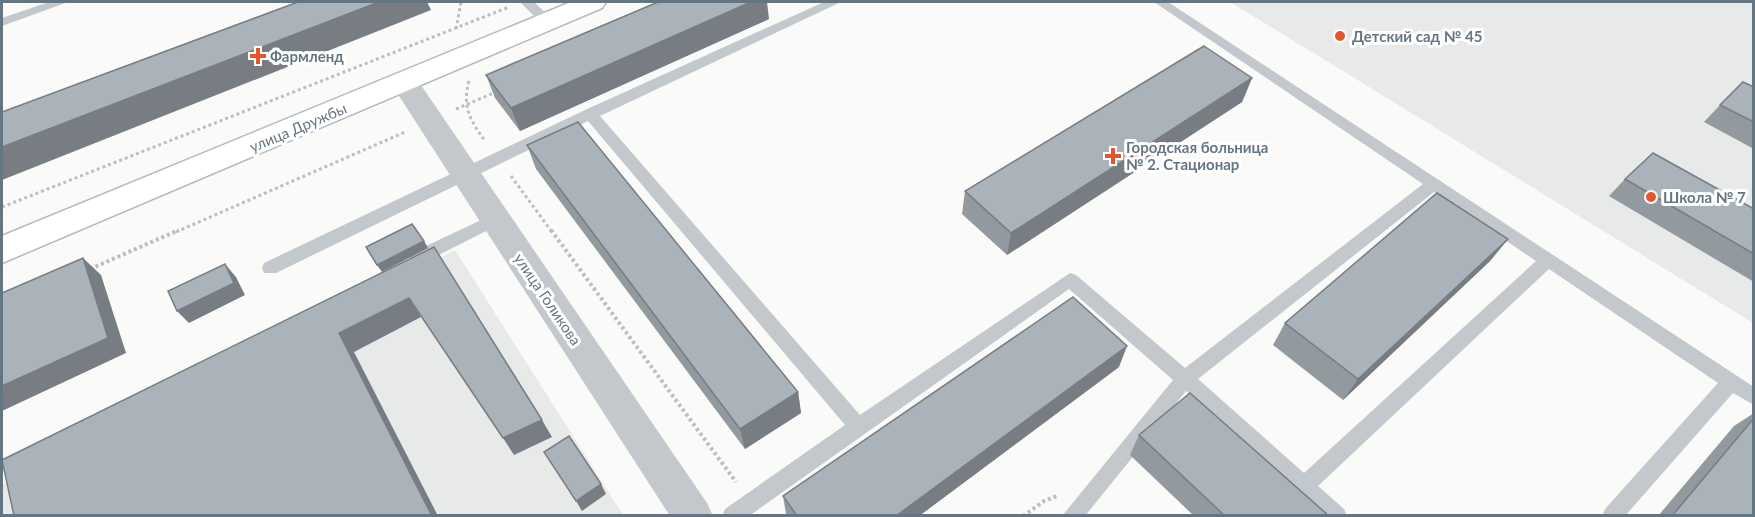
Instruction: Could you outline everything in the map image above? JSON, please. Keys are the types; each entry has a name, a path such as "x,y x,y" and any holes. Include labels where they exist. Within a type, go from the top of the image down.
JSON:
{"main road":[{"name":"улица Дружбы","path":"2,250 404,82 537,11 593,2"}],"street":[{"name":"улица Голикова","path":"404,82 693,516"}],"lane":[{"path":"2,22 61,2"},
{"path":"270,268 590,114 834,2"},
{"path":"1160,2 1754,397"},
{"path":"590,114 858,427"},
{"path":"1072,516 1185,379 1434,184"},
{"path":"398,268 494,220"},
{"path":"1304,486 1548,260"},
{"path":"732,516 1070,280 1185,379 1337,516"},
{"path":"1612,516 1731,382"}],"path":[{"path":"454,38 461,2"},
{"path":"2,207 511,6"},
{"path":"470,78 464,106 466,115 751,502"},
{"path":"89,269 497,92"}],"shaded area":[{"name":"Школа № 7","path":"1230,2 1753,2 1753,323 1343,71"},
{"path":"455,250 623,515 2,516 2,485"}],"building":[{"path":"298,2 379,2 2,147 2,112"},
{"path":"658,2 751,2 511,108 486,75"},
{"path":"1204,46 1252,78 1011,233 965,191"},
{"path":"1743,82 1754,87 1754,122 1720,105"},
{"path":"578,122 798,392 740,429 527,145"},
{"path":"1653,153 1754,209 1754,254 1625,179"},
{"path":"1437,193 1508,239 1358,379 1285,323"},
{"path":"412,224 424,241 377,265 366,247"},
{"path":"434,247 542,420 503,438 409,298 339,333 432,516 14,516 2,460"},
{"path":"83,258 108,338 2,386 2,293"},
{"path":"225,264 234,283 177,311 168,291"},
{"path":"1073,297 1127,346 896,516 797,516 783,496"},
{"path":"1190,393 1329,516 1225,516 1139,435"},
{"path":"1754,418 1754,516 1672,516"},
{"path":"569,436 601,484 576,501 544,452"}],"place":[{"name":"Детский сад № 45","path":"1340,36"},
{"name":"Фармленд","path":"258,56"},
{"name":"Городская больница № 2. Стационар","path":"1113,156"},
{"name":"Школа № 7","path":"1651,197"}]}
